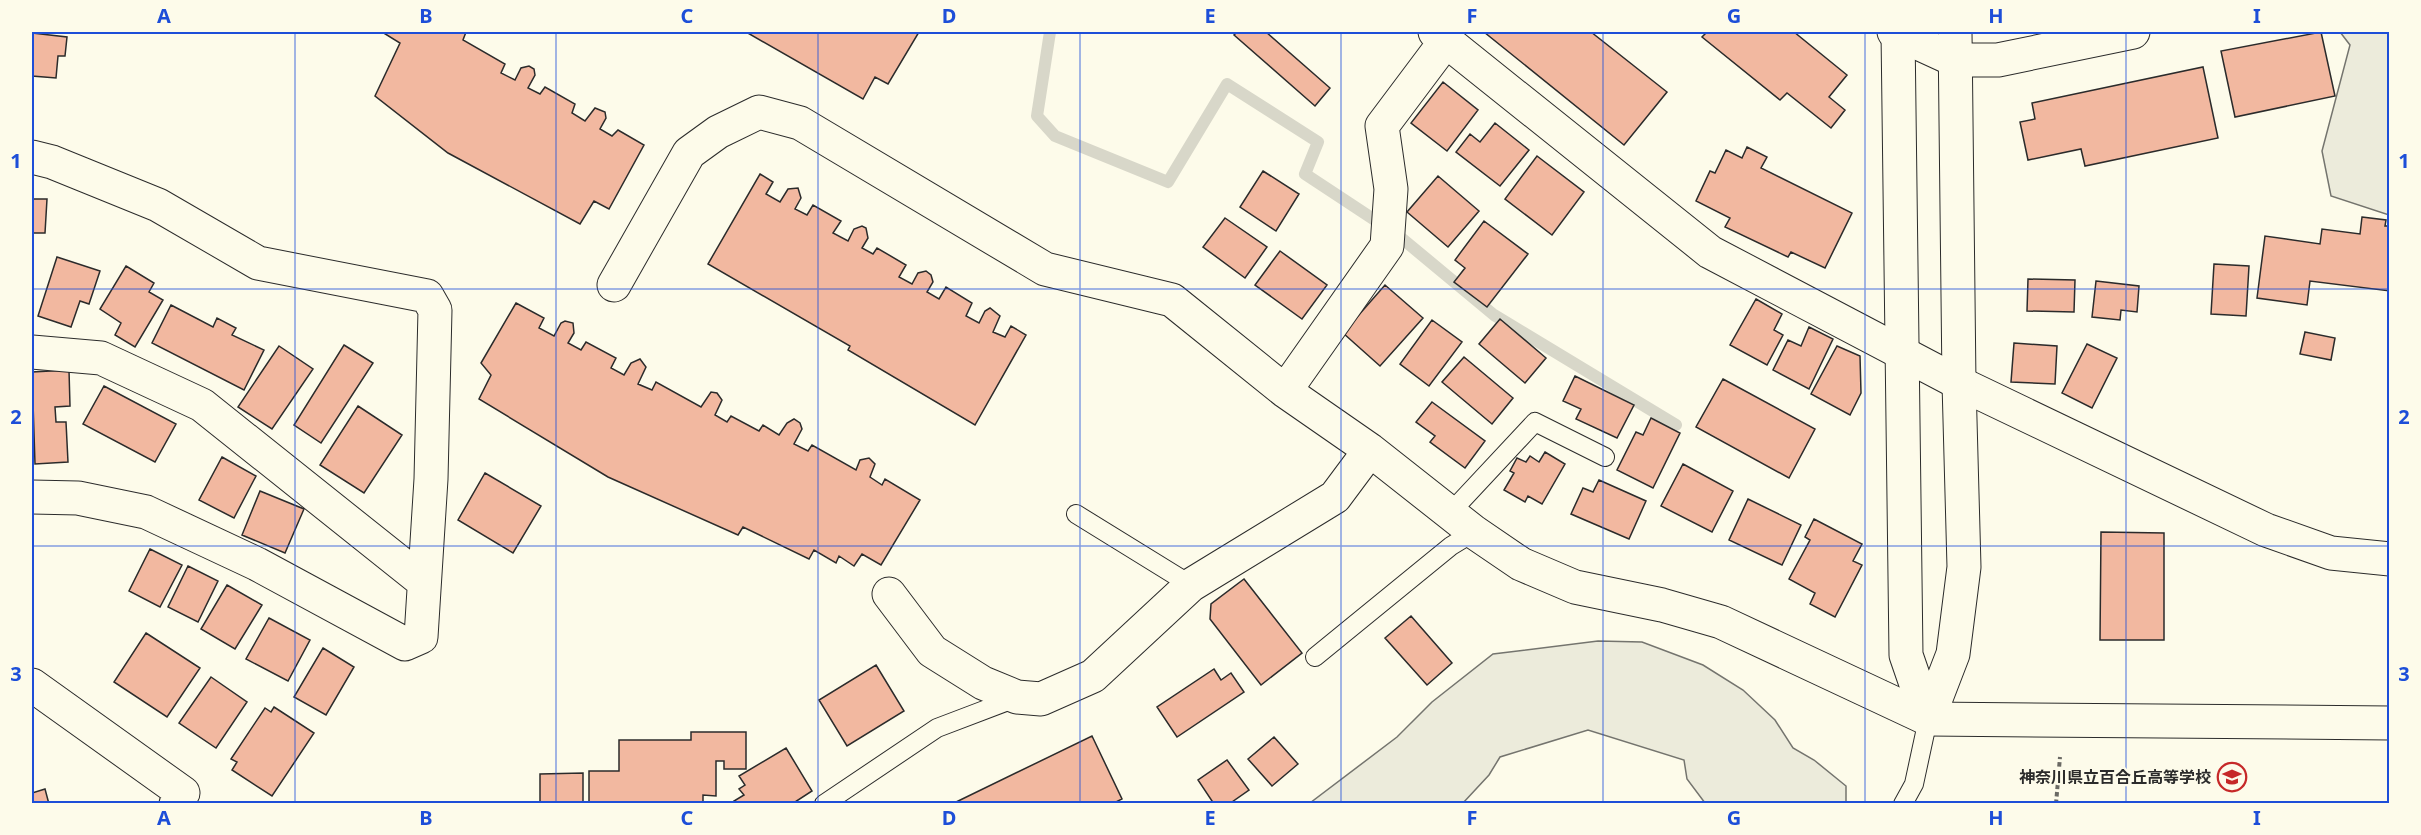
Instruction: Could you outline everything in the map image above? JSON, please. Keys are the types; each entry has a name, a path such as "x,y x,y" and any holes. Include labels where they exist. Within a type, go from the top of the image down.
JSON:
{"street":[{"path":"1928,719 1906,655 1897,33 1955,46 1998,60 2133,32"},
{"path":"1285,391 1387,246 1391,189 1382,126 1440,37 1587,151 1710,252 1959,383 2266,530 2331,553 2390,560"},
{"path":"1928,719 1953,654 1964,567 1959,383 1955,46"},
{"path":"614,285 689,153 718,132 759,112 800,123 1045,269 1172,300 1285,391 1370,450 1462,522 1521,564 1575,587 1662,605 1721,622 1928,719 2390,723"},
{"path":"32,157 52,162 158,205 258,263 427,296 435,310 431,479 420,637 405,644 257,564 146,512 78,498 32,497"},
{"path":"32,352 101,358 202,405 424,582"},
{"path":"889,594 932,651 982,683 1017,697 1041,699 1093,676 1191,585 1335,497 1370,450"},
{"path":"32,685 183,792 176,804"}],"lane":[{"path":"1315,657 1451,546 1462,522 1535,422 1605,457"},
{"path":"1076,514 1191,585"},
{"path":"824,804 937,728 1017,697"},
{"path":"1904,804 1914,784 1928,719"}],"path":[{"path":"2056,804 2060,775"}],"shaded area":[{"path":"2340,32 2389,32 2389,215 2331,196 2322,151 2350,45"},
{"path":"1598,641 1642,642 1703,665 1743,690 1775,720 1793,748 1814,760 1846,786 1846,803 1705,803 1687,779 1684,760 1588,730 1500,757 1489,775 1463,803 1310,803 1397,737 1432,702 1493,654"}],"building":[{"path":"382,32 466,32 463,40 505,64 501,73 515,80 521,68 529,66 534,69 535,75 528,88 540,94 545,87 575,104 572,113 585,121 595,108 605,112 606,118 600,129 612,136 618,130 644,145 609,209 594,201 580,224 448,153 375,96 400,43"},
{"path":"746,32 919,32 888,84 875,77 863,99"},
{"path":"1237,32 1266,32 1330,88 1315,106 1234,35"},
{"path":"1484,32 1591,32 1667,92 1624,145"},
{"path":"1707,32 1794,32 1847,75 1829,97 1845,110 1831,128 1787,93 1780,100 1702,37"},
{"path":"2321,32 2335,96 2235,117 2221,51"},
{"path":"32,33 67,37 65,56 58,56 56,78 32,76"},
{"path":"2203,67 2218,138 2085,166 2081,149 2028,160 2020,122 2035,119 2032,103"},
{"path":"1443,82 1478,110 1447,151 1411,123"},
{"path":"1495,123 1529,150 1500,186 1456,152 1470,134 1480,142"},
{"path":"1747,147 1767,157 1761,168 1852,213 1825,268 1791,252 1788,257 1725,227 1730,218 1696,201 1710,171 1715,173 1726,150 1742,158"},
{"path":"1537,156 1584,192 1552,235 1505,199"},
{"path":"1263,171 1299,194 1276,231 1240,207"},
{"path":"760,174 773,182 766,194 780,202 788,189 798,188 801,198 795,209 807,215 813,205 841,221 833,233 848,241 854,229 862,226 866,228 868,238 862,248 873,254 877,248 906,265 899,277 912,284 918,273 926,271 931,275 933,282 927,292 939,299 946,287 972,303 966,316 979,323 985,311 990,308 1000,316 993,332 1005,337 1011,326 1026,335 975,425 848,350 850,346 708,264"},
{"path":"1438,176 1479,211 1448,247 1407,212"},
{"path":"32,199 47,199 45,233 32,233"},
{"path":"2362,217 2386,220 2385,226 2390,226 2390,291 2310,281 2307,305 2257,298 2265,236 2320,244 2322,229 2360,234"},
{"path":"1225,218 1267,247 1245,278 1203,247"},
{"path":"1484,221 1528,254 1487,307 1454,282 1465,268 1455,260"},
{"path":"1280,251 1327,285 1302,319 1255,285"},
{"path":"57,257 100,271 89,304 80,301 71,327 38,316"},
{"path":"2214,264 2249,266 2246,316 2211,314"},
{"path":"126,266 154,283 149,292 163,300 135,347 115,335 121,323 100,309"},
{"path":"2028,279 2075,280 2074,312 2027,311"},
{"path":"2096,281 2139,286 2137,312 2121,310 2120,320 2092,317"},
{"path":"1385,285 1423,318 1380,366 1343,333"},
{"path":"1756,299 1782,314 1774,330 1783,335 1767,365 1730,345"},
{"path":"516,303 544,318 539,328 554,336 561,323 565,321 573,323 574,333 568,343 581,350 586,342 616,358 611,368 624,375 631,363 640,359 646,367 638,384 652,390 656,382 701,407 711,392 717,393 722,400 715,415 727,422 731,416 759,431 763,425 779,435 787,423 794,419 800,423 802,429 794,444 808,451 812,445 856,470 860,460 869,458 875,464 870,477 882,485 885,479 920,500 881,565 862,554 854,566 839,556 836,563 814,550 809,559 743,527 738,535 608,477 479,399 491,375 481,363"},
{"path":"171,305 213,327 217,318 236,328 232,335 264,350 244,390 152,343"},
{"path":"1500,319 1546,358 1525,383 1479,344"},
{"path":"1432,320 1462,342 1429,386 1400,364"},
{"path":"1809,327 1833,339 1809,389 1773,370 1788,340 1801,346"},
{"path":"2305,332 2335,338 2331,360 2300,354"},
{"path":"2014,343 2057,346 2055,384 2011,382"},
{"path":"2087,344 2117,358 2092,408 2062,393"},
{"path":"344,345 373,363 321,443 294,425"},
{"path":"279,346 313,369 272,429 238,407"},
{"path":"1837,346 1860,356 1861,393 1850,415 1811,394"},
{"path":"1464,357 1513,398 1492,424 1442,382"},
{"path":"69,370 70,406 55,407 56,422 66,422 68,462 35,464 32,372"},
{"path":"1575,376 1634,405 1617,438 1576,419 1581,409 1563,401"},
{"path":"1723,379 1815,429 1789,478 1696,427"},
{"path":"104,386 176,424 155,462 83,424"},
{"path":"1432,402 1485,441 1465,468 1430,442 1435,436 1416,422"},
{"path":"358,406 402,435 364,493 320,465"},
{"path":"1651,418 1680,433 1653,488 1617,470 1636,432 1643,435"},
{"path":"1545,452 1565,464 1542,504 1528,496 1525,502 1504,490 1514,473 1510,471 1517,458 1526,462 1530,456 1539,462"},
{"path":"222,457 256,476 234,518 199,500"},
{"path":"1683,464 1733,491 1712,532 1661,506"},
{"path":"485,473 541,506 513,553 458,520"},
{"path":"1599,480 1646,501 1629,539 1571,514 1583,488 1593,492"},
{"path":"260,491 304,509 285,553 242,535"},
{"path":"1748,499 1801,525 1782,565 1729,540"},
{"path":"1814,519 1862,544 1853,561 1862,565 1835,617 1810,604 1815,593 1789,579 1810,540 1805,537"},
{"path":"2101,532 2164,533 2164,640 2100,640"},
{"path":"150,549 182,565 160,607 129,591"},
{"path":"188,566 218,581 198,622 168,607"},
{"path":"1244,579 1302,653 1261,685 1210,619 1211,604"},
{"path":"227,585 262,605 235,649 201,629"},
{"path":"1411,616 1452,663 1427,685 1385,638"},
{"path":"269,618 310,640 288,681 246,659"},
{"path":"146,633 200,668 167,717 114,682"},
{"path":"323,648 354,667 326,715 294,697"},
{"path":"876,665 904,711 847,746 819,700"},
{"path":"1214,669 1221,680 1231,673 1244,692 1177,737 1157,707"},
{"path":"211,677 247,702 216,748 179,723"},
{"path":"274,707 314,733 272,796 232,770 237,762 231,759 265,708 271,712"},
{"path":"691,732 746,732 746,769 724,769 724,761 716,761 716,796 703,795 703,804 589,804 589,771 619,771 619,740 691,740"},
{"path":"1092,736 1122,799 1112,804 952,804"},
{"path":"1274,737 1298,764 1272,786 1248,759"},
{"path":"786,748 812,791 792,804 736,804 734,801 744,795 739,789 745,785 739,776"},
{"path":"1227,760 1249,790 1229,804 1214,804 1198,780"},
{"path":"583,773 583,802 540,803 540,774"},
{"path":"45,789 49,804 32,804 32,793"}],"waterway":[{"path":"1050,32 1037,116 1055,136 1168,182 1227,84 1318,142 1305,174 1399,236 1494,315 1676,425"}],"place":[{"name":"神奈川県立百合丘高等学校","path":"2232,777"}]}
